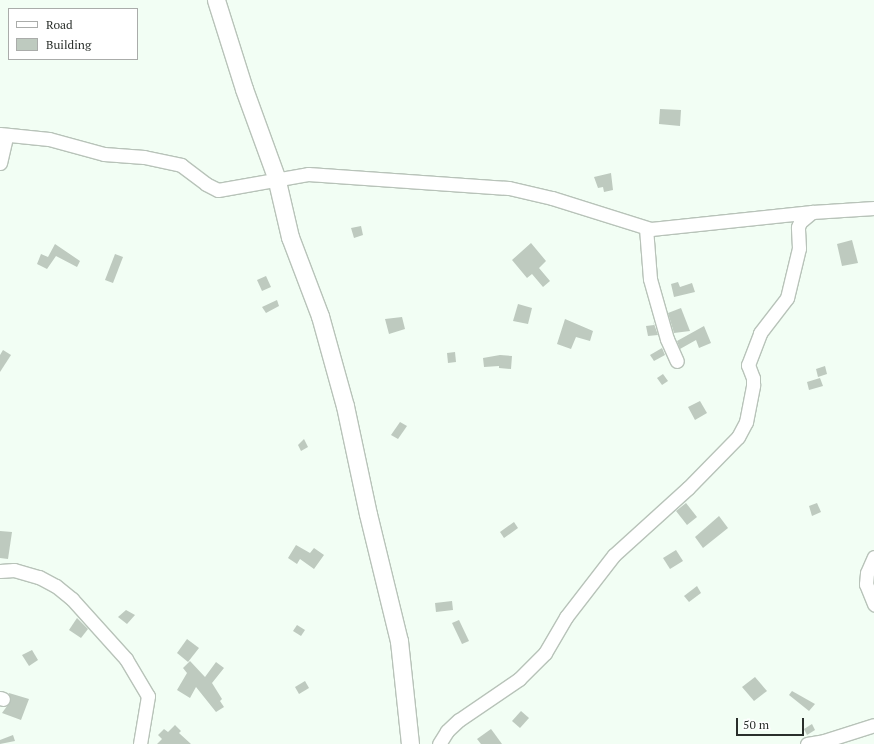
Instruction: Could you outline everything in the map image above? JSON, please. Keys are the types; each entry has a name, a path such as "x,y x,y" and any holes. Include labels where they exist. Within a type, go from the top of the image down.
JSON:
{"main road":[{"path":"216,0 244,89 276,178 290,237 320,316 345,406 368,514 399,641 410,744"}],"street":[{"path":"0,163 3,135 49,139 104,154 144,157 181,165 206,184 218,190 228,190 276,178 308,174 509,188 552,198 646,228 693,226 812,212 874,208"},
{"path":"439,744 447,731 460,720 519,679 545,653 566,617 614,555 688,488 738,437 746,422 753,385 753,378 748,366 760,333 787,298 799,248 798,227 800,222 812,212"},
{"path":"646,228 650,279 667,339 677,361"},
{"path":"874,557 867,573 866,584 874,604"},
{"path":"0,571 20,572 39,577 56,586 72,599 126,659 148,696 140,744"},
{"path":"807,744 824,741 874,725"},
{"path":"839,744 852,732"}],"building":[{"path":"660,109 681,110 680,126 659,124"},
{"path":"611,173 613,190 604,192 603,187 598,188 594,177"},
{"path":"361,226 363,235 354,238 351,228"},
{"path":"852,240 858,263 842,266 837,244"},
{"path":"531,243 546,261 539,268 550,281 543,287 532,274 527,278 512,260"},
{"path":"55,244 80,261 77,267 56,256 47,269 37,264 41,254 48,257"},
{"path":"115,254 123,257 113,283 105,280"},
{"path":"266,276 271,287 262,291 257,280"},
{"path":"678,282 680,287 692,283 695,292 674,297 671,284"},
{"path":"277,300 279,306 266,313 262,307"},
{"path":"518,304 532,308 528,324 513,321"},
{"path":"681,308 690,331 674,333 668,313"},
{"path":"402,317 405,329 389,334 385,319"},
{"path":"565,319 593,331 590,341 576,337 571,349 557,344"},
{"path":"653,321 658,335 648,336 646,326 654,325"},
{"path":"704,326 711,343 699,348 696,340 680,349 677,341"},
{"path":"662,348 665,355 654,361 650,355"},
{"path":"3,350 11,355 0,372 0,355"},
{"path":"455,352 456,362 448,363 447,353"},
{"path":"500,355 512,356 511,369 499,368 499,366 484,367 483,358"},
{"path":"825,366 827,374 818,377 816,369"},
{"path":"663,374 668,381 662,385 657,378"},
{"path":"820,378 823,386 809,390 807,382"},
{"path":"700,401 707,413 695,420 688,407"},
{"path":"400,422 407,426 398,439 391,435"},
{"path":"304,439 308,447 301,451 298,445"},
{"path":"686,503 697,517 687,525 676,511"},
{"path":"817,503 821,512 812,516 809,506"},
{"path":"719,516 728,528 703,548 695,537"},
{"path":"514,522 518,528 504,538 500,532"},
{"path":"0,531 12,532 8,559 0,558"},
{"path":"296,545 310,553 314,548 324,555 314,569 300,559 297,564 288,558"},
{"path":"676,550 683,561 670,569 663,558"},
{"path":"697,586 701,593 689,602 684,596"},
{"path":"452,601 453,610 436,612 435,603"},
{"path":"126,610 135,615 127,624 118,617"},
{"path":"77,618 88,629 81,638 69,630"},
{"path":"459,620 469,641 462,644 452,623"},
{"path":"297,625 305,630 301,636 293,631"},
{"path":"187,639 199,648 188,662 177,653"},
{"path":"32,650 38,660 29,666 22,655"},
{"path":"190,661 205,677 216,662 224,668 212,683 222,699 220,701 224,707 216,712 196,687 190,698 177,690 187,673 183,668"},
{"path":"755,677 767,691 754,701 742,687"},
{"path":"305,681 309,688 299,694 295,687"},
{"path":"792,691 815,704 809,711 789,695"},
{"path":"9,693 29,699 21,720 2,713 10,702"},
{"path":"521,711 529,718 520,728 512,721"},
{"path":"812,724 815,730 807,735 804,729"},
{"path":"175,725 181,731 179,733 191,744 157,744 162,739 158,735 164,729 168,732"},
{"path":"491,729 502,744 481,744 477,739"},
{"path":"13,735 15,741 0,744 0,740"}]}
